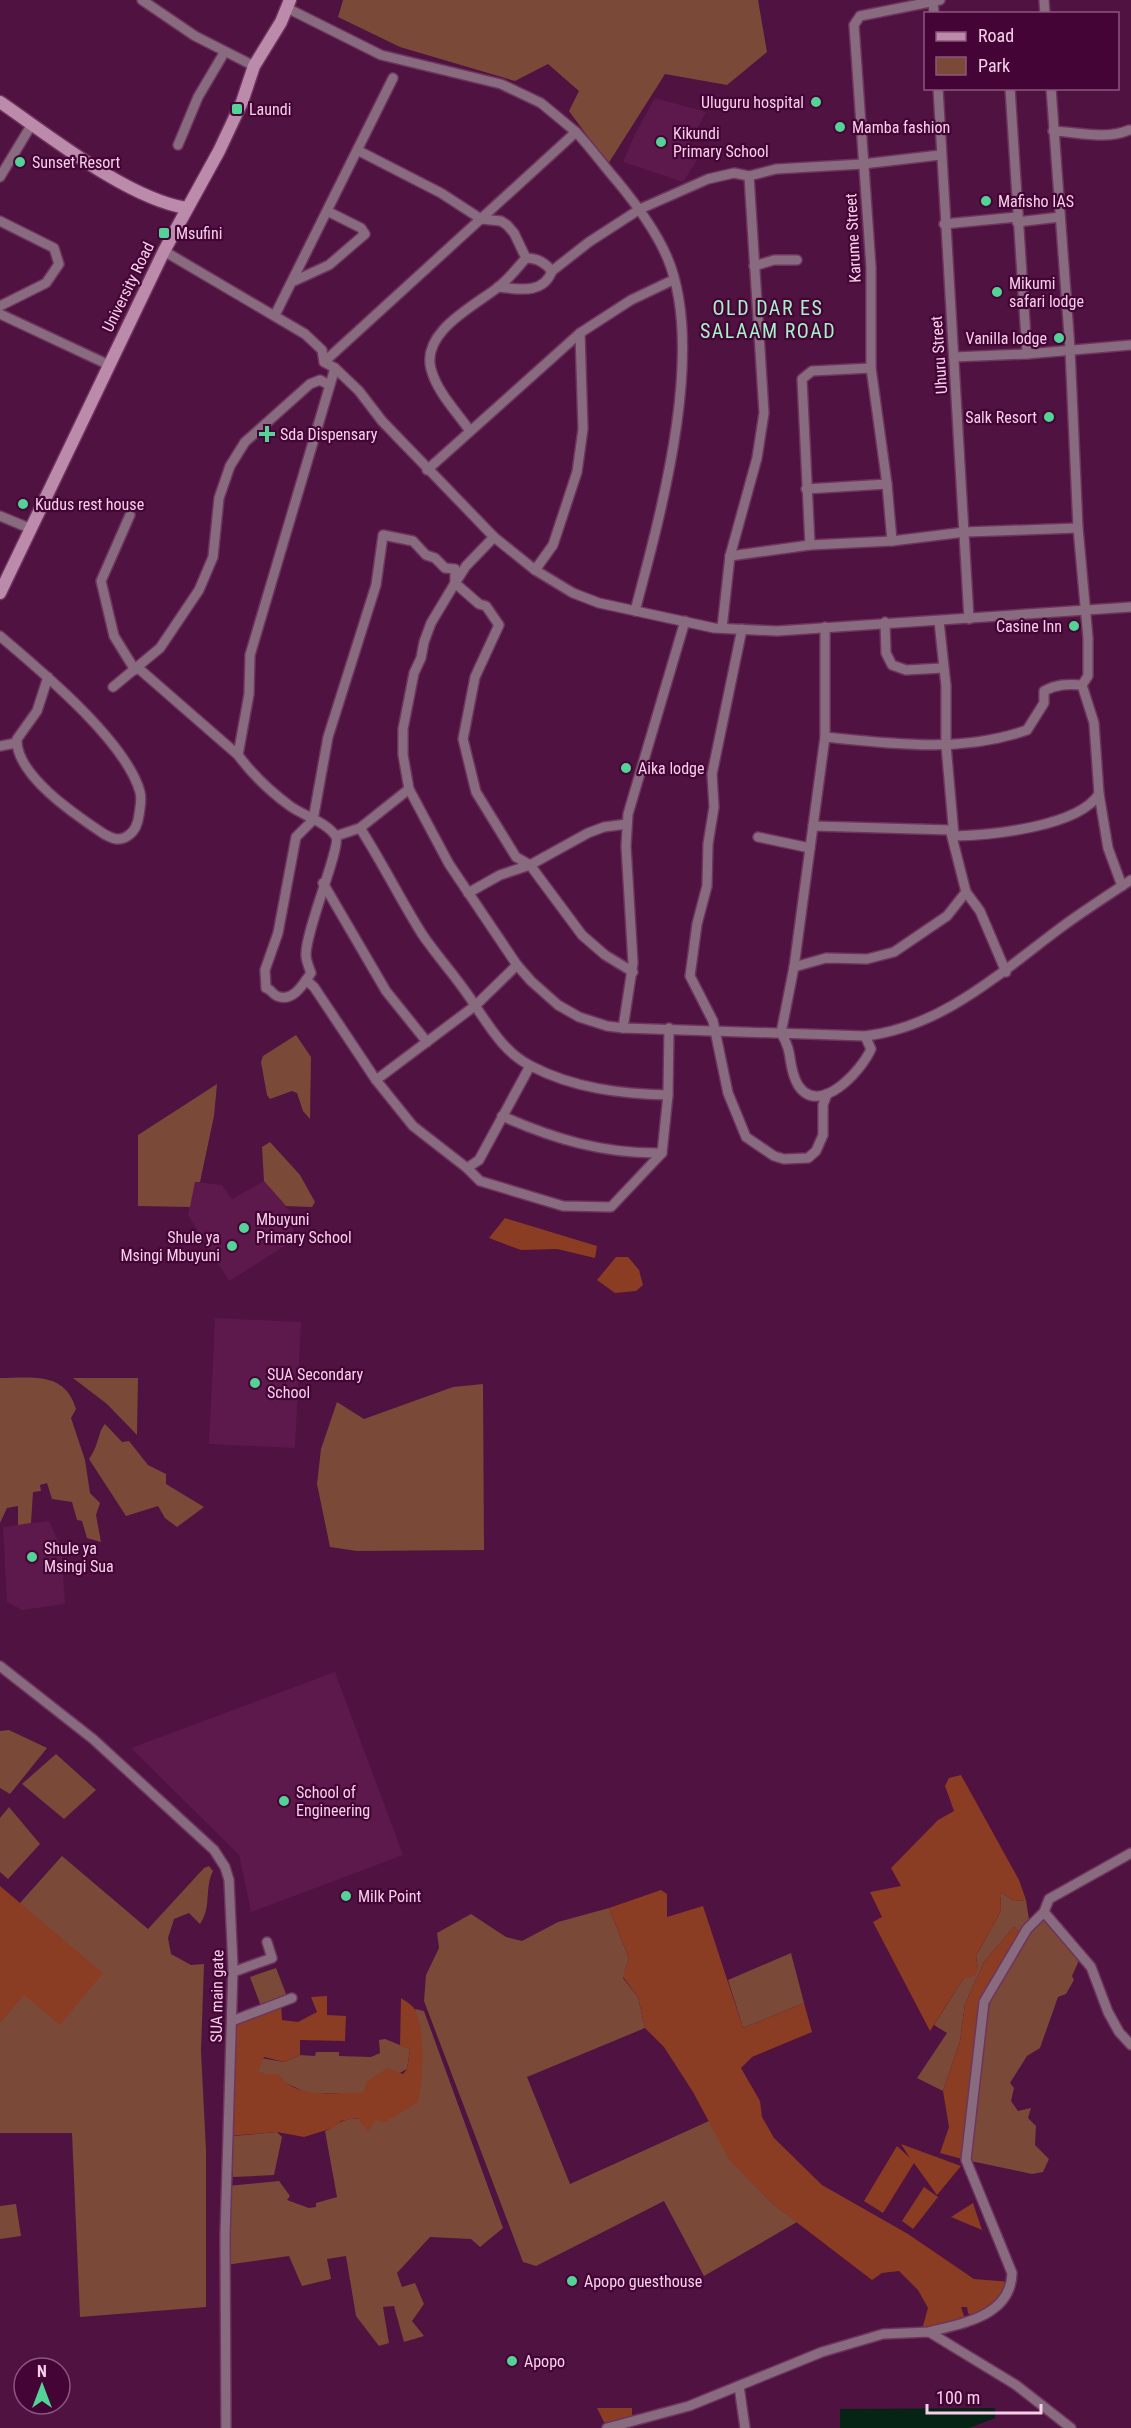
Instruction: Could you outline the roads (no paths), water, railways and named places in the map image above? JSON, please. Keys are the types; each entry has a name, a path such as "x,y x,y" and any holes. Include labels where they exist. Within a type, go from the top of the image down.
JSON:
{"main road":[{"name":"University Road","path":"0,593 29,528 164,251 219,151 242,102 254,66 282,22 288,4"},
{"path":"0,102 84,162 168,205 186,208"}],"street":[{"path":"142,0 224,53 254,66"},
{"name":"Karume Street","path":"892,541 887,484 871,368 871,267 855,21 860,16 940,0"},
{"path":"288,4 381,55 501,84 541,103 576,132 640,209 668,258 682,316 682,369 665,493 635,611"},
{"path":"178,146 198,97 224,53"},
{"path":"275,315 329,212 393,78"},
{"name":"Uhuru Street","path":"938,90 944,224 969,619"},
{"path":"1010,90 1027,354"},
{"path":"1051,90 1070,349 1078,528 1085,611 1088,676 1082,685"},
{"path":"0,177 32,124"},
{"path":"1053,131 1087,132 1100,137 1129,130"},
{"path":"324,362 576,132"},
{"path":"358,151 441,193 481,219 501,221 514,232 526,258"},
{"path":"498,287 536,288 547,281 552,271 589,242 640,209 708,179 734,173 749,176 777,169 863,164 940,155"},
{"path":"722,628 730,556 757,458 764,413 749,176"},
{"path":"294,281 330,265 365,234 361,228 329,212"},
{"path":"944,224 1017,217 1017,222"},
{"path":"1017,222 1060,217"},
{"path":"0,221 54,248 59,264 46,283 0,306"},
{"path":"164,251 275,315 322,350 324,362"},
{"path":"526,258 542,262 552,271"},
{"path":"470,431 436,383 431,369 430,353 448,327 498,287 526,258"},
{"path":"754,266 774,260 797,260"},
{"path":"427,470 580,333 631,300 673,280"},
{"path":"0,314 109,365"},
{"path":"535,570 553,545 577,472 583,429 580,333"},
{"path":"954,357 1027,354 1131,345"},
{"path":"324,362 335,368 427,470 495,537 535,570 578,595 599,603 722,628 777,631 1131,607"},
{"path":"238,756 249,693 250,655 335,368"},
{"path":"810,545 801,387 804,376 812,371 871,368"},
{"path":"113,687 160,648 204,580 213,557 219,498 230,466 245,442 313,382 324,381 330,385"},
{"path":"806,489 887,484"},
{"path":"130,515 101,582 114,636 136,669 238,756 266,786 291,807 313,820 336,836 338,847 323,883 306,956 311,973 295,994 281,997 266,988 265,970 278,933 296,837 313,820 328,737 376,585 383,535 413,541 426,555 435,558 445,568 455,569 455,583 479,604 486,606 498,625 498,631 474,676 463,739 476,792 516,857 530,865 592,945 633,972"},
{"path":"0,516 29,528"},
{"path":"730,556 810,545 892,541 965,532 1078,528"},
{"path":"495,537 466,566 431,623 407,703 402,747 409,789 449,864 517,965 558,1005 579,1017 622,1028 669,1028 715,1033 865,1036 891,1033 915,1025 1006,972 1062,927 1131,880"},
{"path":"622,1028 633,972 627,824 631,798 685,621"},
{"path":"939,621 946,686 946,745 952,833 966,892 980,911 1006,972"},
{"path":"885,622 886,652 892,665 906,670 943,668"},
{"path":"825,627 825,737 794,967 781,1034 790,1047 791,1068 802,1090 813,1094 827,1094 841,1088 863,1064 871,1049 865,1036"},
{"path":"742,628 712,774 714,807 708,844 707,886 697,924 690,976 708,1009 728,1093 746,1137 774,1156 801,1159 814,1153 823,1135 823,1104 827,1094"},
{"path":"0,636 48,677 102,733 133,774 141,798 134,831 118,840 91,825 36,780 24,764 16,743"},
{"path":"0,746 16,743 42,701 48,677"},
{"path":"825,737 903,745 946,745 981,741 1027,730 1044,704 1044,691 1060,684 1082,685"},
{"path":"1082,685 1094,723 1099,794 1108,848 1122,886"},
{"path":"336,836 360,828 409,789"},
{"path":"813,826 952,833 1021,828 1060,819 1082,810 1099,794"},
{"path":"1082,810 1092,810 1103,818"},
{"path":"468,893 500,875 530,865 588,833 604,827 627,824"},
{"path":"360,828 423,934 476,1005 488,1028 530,1066 591,1087 631,1094 668,1095"},
{"path":"758,837 810,848"},
{"path":"323,883 386,991 427,1042"},
{"path":"794,967 826,958 867,959 894,952 947,916 966,892"},
{"path":"376,1080 476,1005 517,965"},
{"path":"306,980 314,987 376,1080 413,1126 480,1181 563,1206 611,1207 662,1153 668,1095 669,1028"},
{"path":"467,1168 478,1160 530,1066"},
{"path":"502,1116 553,1138 582,1145 640,1154 662,1153"},
{"name":"SUA main gate","path":"0,1666 93,1739 214,1850 225,1867 231,1895 233,1972 226,2226 225,2428"},
{"path":"607,2428 633,2425 689,2406 781,2366 862,2340 883,2334 929,2332 974,2319 998,2305 1012,2289 1012,2273 966,2160 984,2002 1027,1929 1044,1912 1049,1899 1131,1853"},
{"path":"1044,1912 1091,1966 1108,2012 1119,2032 1131,2045"},
{"path":"233,1972 272,1958 267,1942"},
{"path":"232,2021 292,1998"},
{"path":"929,2332 1016,2385 1071,2428"},
{"path":"739,2386 745,2428"}],"place":[{"name":"Uluguru hospital","path":"816,102"},
{"name":"Laundi","path":"237,109"},
{"name":"Mamba fashion","path":"840,127"},
{"name":"Kikundi Primary School","path":"661,142"},
{"name":"Sunset Resort","path":"20,162"},
{"name":"Mafisho IAS","path":"986,201"},
{"name":"Msufini","path":"164,233"},
{"name":"Mikumi safari lodge","path":"997,292"},
{"name":"Vanilla lodge","path":"1059,338"},
{"name":"Salk Resort","path":"1049,417"},
{"name":"Sda Dispensary","path":"267,434"},
{"name":"Kudus rest house","path":"23,504"},
{"name":"Casine Inn","path":"1074,626"},
{"name":"Aika lodge","path":"626,768"},
{"name":"Mbuyuni Primary School","path":"244,1228"},
{"name":"Shule ya Msingi Mbuyuni","path":"232,1246"},
{"name":"SUA Secondary School","path":"255,1383"},
{"name":"Shule ya Msingi Sua","path":"32,1557"},
{"name":"School of Engineering","path":"284,1801"},
{"name":"Milk Point","path":"346,1896"},
{"name":"Apopo guesthouse","path":"572,2281"},
{"name":"Apopo","path":"512,2361"}],"district":[{"name":"OLD DAR ES SALAAM ROAD","path":"768,320"}]}
